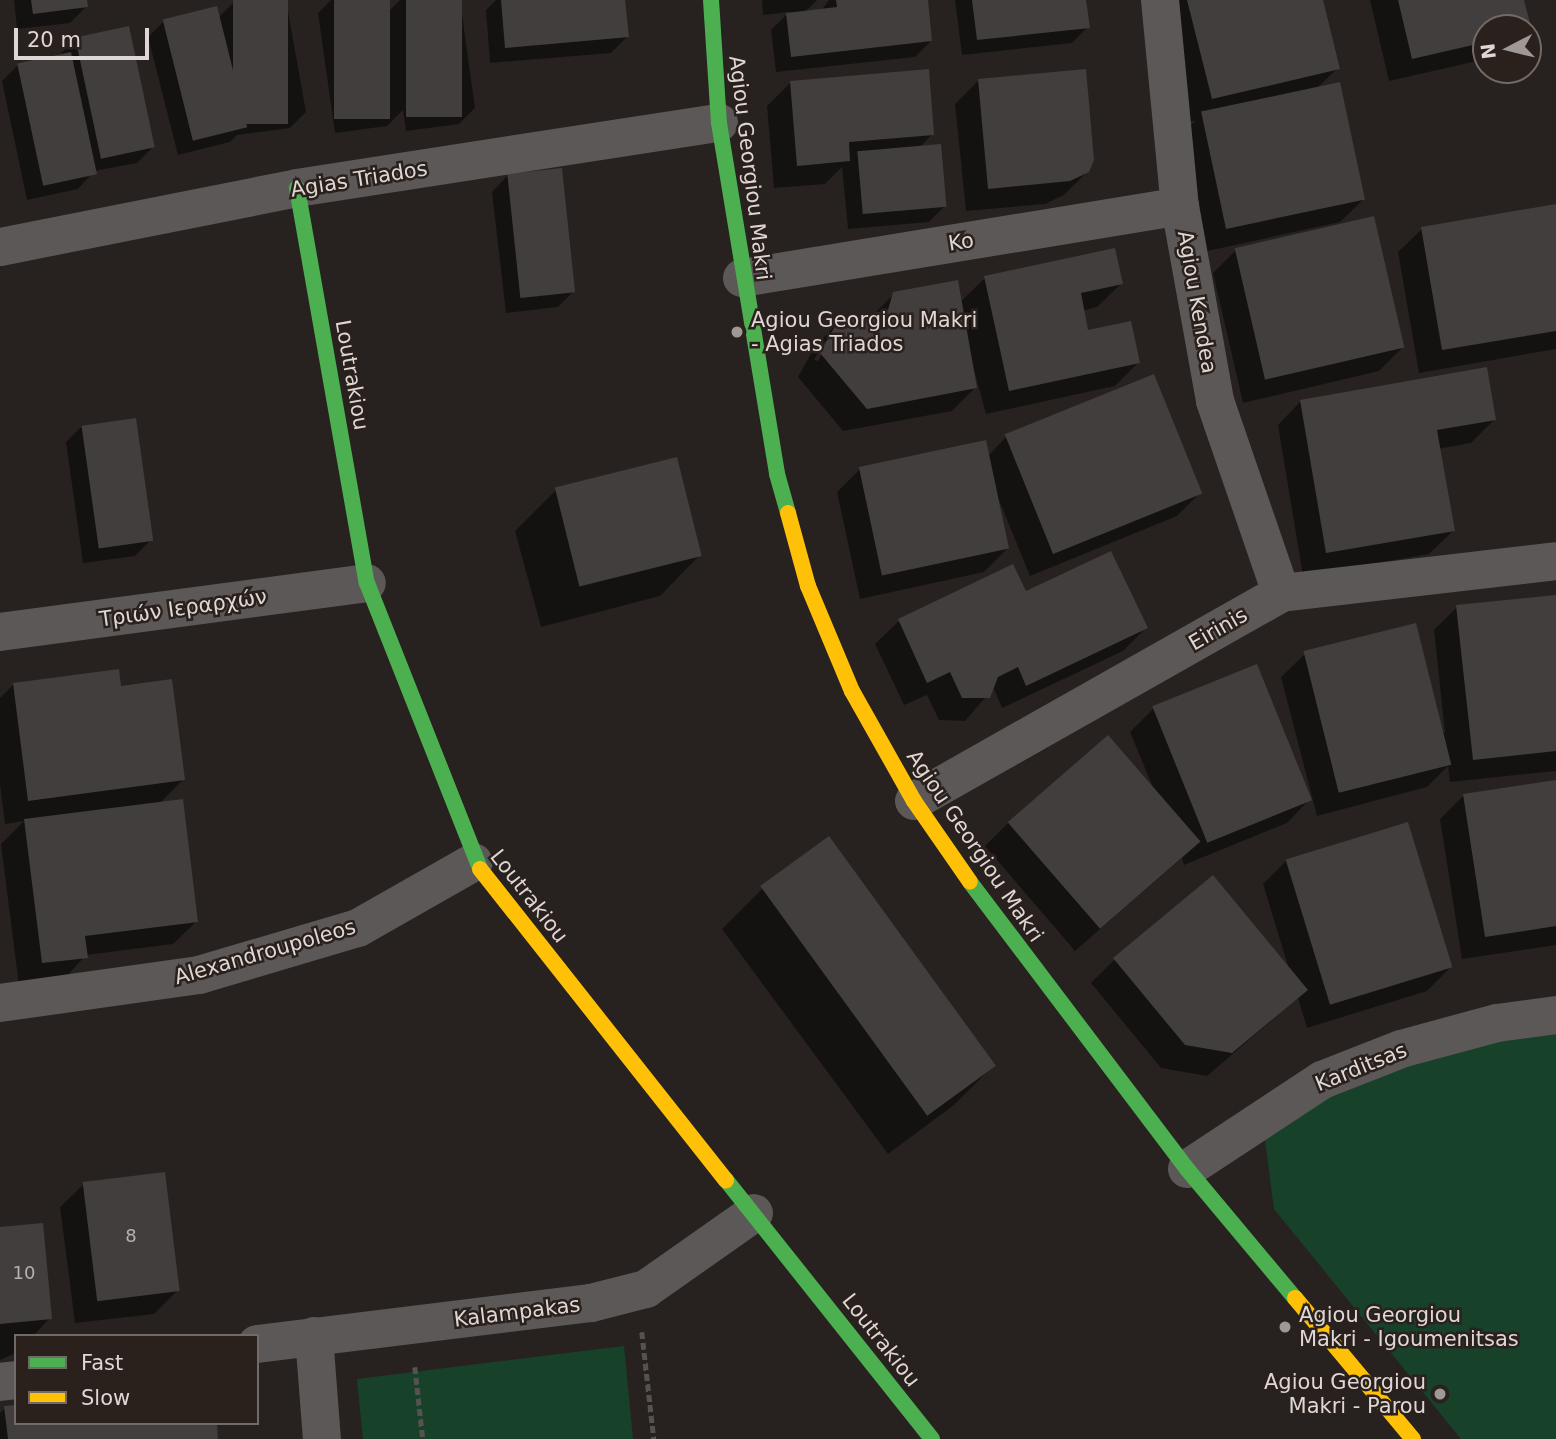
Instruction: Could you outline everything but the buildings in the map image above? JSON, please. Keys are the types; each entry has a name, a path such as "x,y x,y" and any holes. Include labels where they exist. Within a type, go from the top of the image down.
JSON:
{"street":[{"name":"Agiou Georgiou Makri","path":"711,0 719,123 741,278 777,474 808,586 852,691 914,801 1000,925 1187,1169 1413,1439"},
{"name":"Agiou Kendea","path":"1160,0 1180,206 1215,401 1281,593"},
{"name":"Agias Triados","path":"0,247 297,188 719,123"},
{"name":"Loutrakiou","path":"297,188 367,583 474,862 932,1439"},
{"name":"Ko","path":"741,278 1180,206"},
{"name":"Eirinis","path":"914,801 1281,593 1556,561"},
{"name":"Τριών Ιεραρχών","path":"0,632 367,583"},
{"name":"Alexandroupoleos","path":"0,1003 199,975 345,932 474,862"},
{"name":"Karditsas","path":"1187,1169 1322,1080 1401,1049 1497,1023 1556,1015"},
{"name":"Kalampakas","path":"259,1344 591,1303 638,1291 682,1266 754,1213"},
{"path":"314,1336 322,1439"}],"path":[{"path":"638,1291 654,1439"},
{"path":"411,1325 423,1439"}],"green space":[{"path":"1556,1033 1556,1439 1461,1439 1274,1209 1265,1140 1346,1085 1500,1040"},
{"path":"624,1346 633,1439 363,1439 357,1379"}],"traffic: fast":[{"path":"711,0 719,123 777,474 788,513"},
{"path":"297,188 367,583 480,869"},
{"path":"970,882 1187,1169 1295,1298"},
{"path":"726,1180 932,1439"}],"traffic: slow":[{"path":"788,513 808,586 852,691 914,801 970,882"},
{"path":"480,869 726,1180"},
{"path":"1295,1298 1413,1439"}],"place":[{"name":"Agiou Georgiou Makri - Agias Triados","path":"737,332"},
{"name":"Agiou Georgiou Makri - Igoumenitsas","path":"1285,1327"},
{"name":"Agiou Georgiou Makri - Parou","path":"1440,1394"}]}
